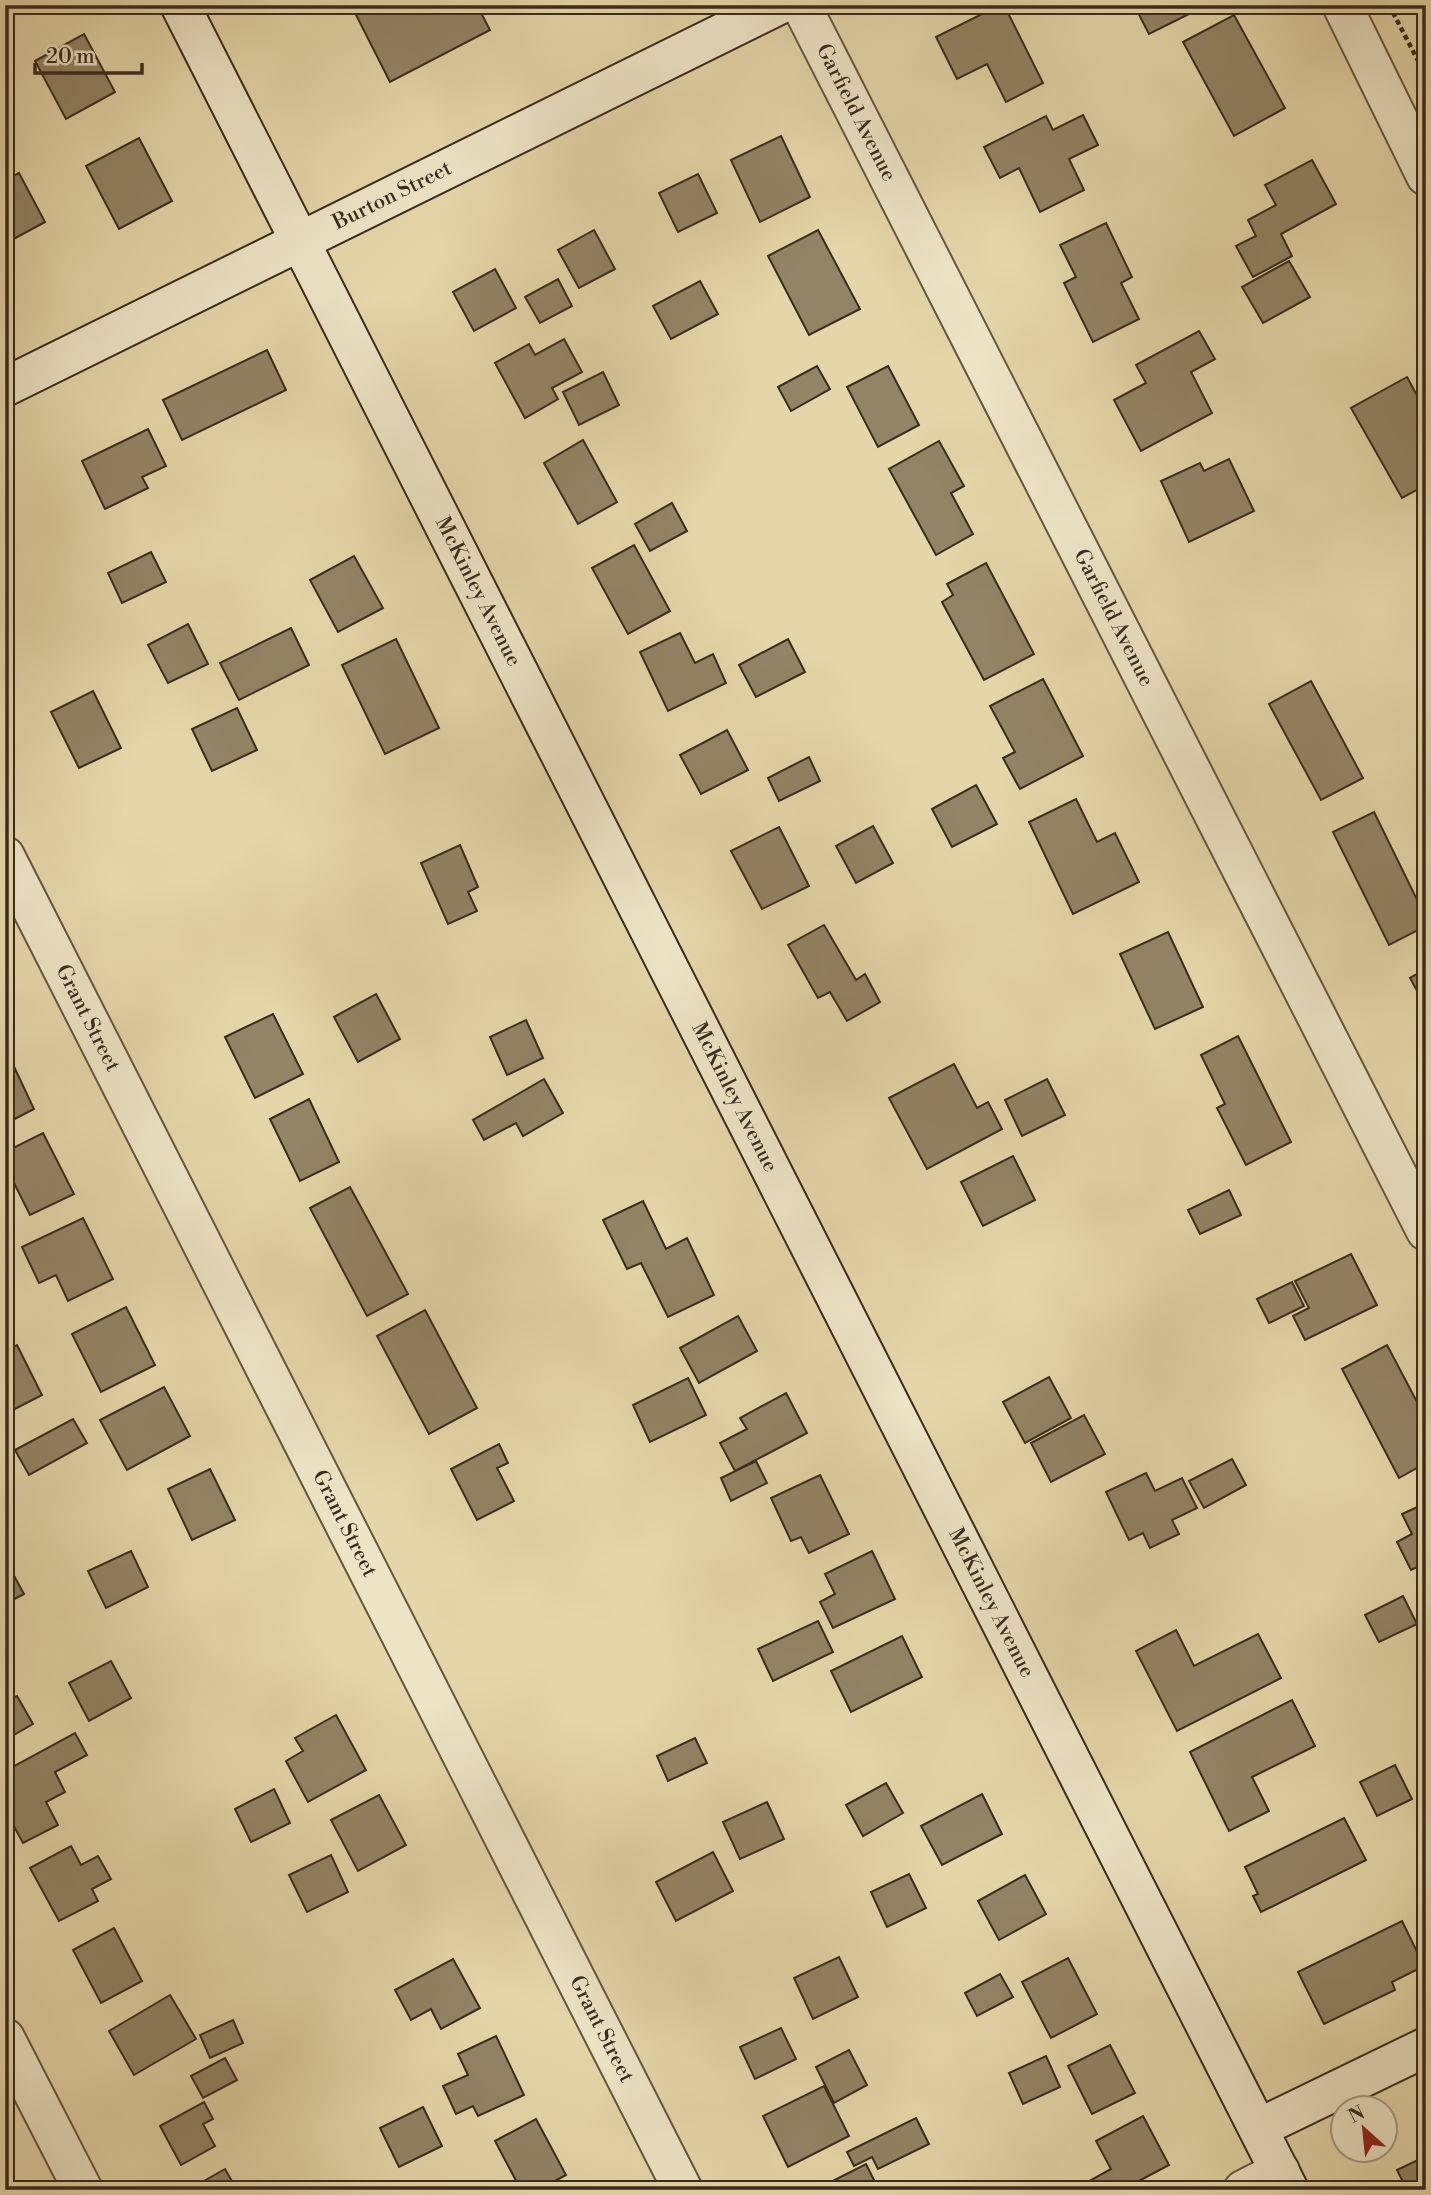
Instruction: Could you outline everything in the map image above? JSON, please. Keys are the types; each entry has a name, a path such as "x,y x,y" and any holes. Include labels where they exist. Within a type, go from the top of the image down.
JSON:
{"street":[{"name":"McKinley Avenue","path":"180,5 1285,2181"},
{"name":"Burton Street","path":"5,387 779,5"},
{"name":"Garfield Avenue","path":"801,5 1426,1231"},
{"path":"1342,5 1426,176"},
{"name":"Grant Street","path":"5,856 683,2190"},
{"path":"5,2038 83,2190"},
{"path":"1259,2128 1426,2047"},
{"path":"1243,2190 1285,2181"}],"path":[{"path":"1389,5 1426,76"}],"building":[{"path":"351,5 477,5 490,30 390,82"},
{"path":"1004,5 1043,83 1006,102 987,64 957,79 936,37"},
{"path":"1134,5 1207,5 1149,34"},
{"path":"1234,15 1285,108 1234,136 1183,42"},
{"path":"84,34 115,92 66,119 35,61"},
{"path":"1083,115 1098,145 1069,159 1084,190 1040,212 1019,168 1000,178 984,147 1046,116 1053,130"},
{"path":"781,136 810,197 760,222 731,160"},
{"path":"139,138 172,201 119,229 86,166"},
{"path":"1312,160 1336,204 1281,234 1292,256 1253,277 1236,246 1256,236 1248,220 1276,205 1265,185"},
{"path":"19,173 45,222 8,242 5,181"},
{"path":"698,174 717,213 678,232 659,193"},
{"path":"1106,223 1132,277 1121,283 1139,319 1093,342 1064,283 1076,277 1060,245"},
{"path":"594,230 615,269 579,288 558,250"},
{"path":"818,230 860,309 809,335 768,256"},
{"path":"1289,261 1310,297 1263,323 1242,287"},
{"path":"495,269 516,308 474,331 453,292"},
{"path":"558,279 572,306 540,323 525,297"},
{"path":"700,281 718,314 671,339 653,306"},
{"path":"1199,331 1215,359 1191,372 1212,413 1141,451 1114,400 1146,383 1136,365"},
{"path":"564,339 582,372 552,388 558,399 525,418 495,363 529,344 535,355"},
{"path":"267,350 286,390 182,440 163,400"},
{"path":"817,366 830,389 791,411 778,387"},
{"path":"888,366 919,425 878,447 847,387"},
{"path":"603,372 619,405 579,425 563,392"},
{"path":"1407,377 1426,412 1426,485 1402,498 1351,408"},
{"path":"148,429 166,466 142,477 148,488 105,509 82,461"},
{"path":"583,440 617,502 578,524 544,463"},
{"path":"939,441 964,486 951,493 973,534 936,555 889,469"},
{"path":"1229,459 1254,511 1189,542 1161,481 1200,463 1204,471"},
{"path":"672,503 687,531 650,551 635,524"},
{"path":"634,545 670,611 628,634 592,568"},
{"path":"151,552 166,582 122,603 108,573"},
{"path":"354,556 383,608 338,632 310,580"},
{"path":"986,563 1034,654 984,680 942,602 953,595 947,584"},
{"path":"188,624 208,664 168,683 148,645"},
{"path":"291,628 309,665 239,700 220,663"},
{"path":"680,633 695,663 713,654 726,683 668,711 640,652"},
{"path":"396,639 439,728 385,754 342,665"},
{"path":"788,639 805,672 756,697 739,665"},
{"path":"1043,679 1083,756 1020,789 1003,758 1015,752 990,706"},
{"path":"1311,681 1363,778 1321,800 1269,704"},
{"path":"93,691 121,748 79,768 51,712"},
{"path":"237,708 257,750 212,771 192,729"},
{"path":"727,730 748,770 701,794 680,755"},
{"path":"809,757 820,781 779,801 768,778"},
{"path":"976,785 997,824 952,847 932,809"},
{"path":"1076,799 1097,842 1115,833 1139,882 1073,914 1029,822"},
{"path":"1374,812 1426,918 1426,926 1389,945 1333,832"},
{"path":"873,826 893,863 856,883 836,846"},
{"path":"779,827 809,886 762,909 731,851"},
{"path":"460,845 478,887 468,892 477,911 448,924 421,863"},
{"path":"824,925 856,980 865,974 880,1002 847,1021 830,992 818,998 788,945"},
{"path":"1168,932 1203,1007 1155,1029 1120,954"},
{"path":"1426,969 1426,1007 1410,978"},
{"path":"376,994 400,1039 358,1062 334,1017"},
{"path":"273,1014 303,1074 255,1098 225,1037"},
{"path":"526,1020 543,1058 507,1075 490,1037"},
{"path":"1238,1036 1291,1142 1246,1165 1217,1108 1225,1104 1201,1055"},
{"path":"9,1056 34,1109 5,1124 5,1058"},
{"path":"954,1064 977,1108 988,1102 1002,1129 927,1169 889,1098"},
{"path":"544,1079 563,1113 523,1136 516,1123 484,1140 473,1120"},
{"path":"1047,1079 1065,1115 1022,1136 1005,1100"},
{"path":"309,1099 339,1162 300,1181 270,1119"},
{"path":"43,1133 74,1194 30,1215 5,1165 5,1152"},
{"path":"1013,1156 1035,1200 983,1226 961,1182"},
{"path":"350,1187 408,1294 367,1316 310,1208"},
{"path":"1229,1190 1241,1215 1200,1234 1188,1210"},
{"path":"643,1201 666,1249 687,1238 714,1295 668,1317 641,1263 627,1269 603,1220"},
{"path":"83,1218 113,1279 68,1301 56,1275 39,1283 22,1247"},
{"path":"1351,1254 1377,1305 1305,1340 1293,1316 1309,1308 1295,1281"},
{"path":"1292,1282 1304,1306 1269,1323 1257,1299"},
{"path":"126,1307 155,1365 101,1392 72,1334"},
{"path":"425,1310 477,1408 429,1434 377,1336"},
{"path":"738,1316 757,1351 699,1383 680,1348"},
{"path":"17,1345 42,1395 5,1414 5,1351"},
{"path":"1387,1345 1426,1419 1426,1463 1399,1478 1342,1369"},
{"path":"1049,1377 1071,1418 1025,1443 1003,1402"},
{"path":"688,1378 706,1415 650,1442 633,1405"},
{"path":"164,1387 190,1436 127,1470 100,1420"},
{"path":"786,1393 807,1433 735,1471 720,1443 747,1429 740,1418"},
{"path":"1084,1415 1105,1454 1051,1482 1031,1443"},
{"path":"73,1419 87,1443 29,1475 15,1450"},
{"path":"499,1444 508,1463 497,1468 514,1501 477,1520 451,1469"},
{"path":"1232,1459 1246,1485 1204,1508 1189,1481"},
{"path":"756,1461 767,1483 731,1501 721,1478"},
{"path":"210,1469 235,1520 192,1540 168,1489"},
{"path":"1146,1473 1155,1491 1182,1478 1197,1508 1172,1520 1179,1534 1150,1548 1143,1533 1129,1540 1106,1492"},
{"path":"820,1475 849,1534 809,1553 801,1537 791,1541 771,1498"},
{"path":"1426,1503 1426,1563 1411,1570 1397,1542 1412,1534 1402,1514"},
{"path":"131,1551 148,1587 106,1608 88,1571"},
{"path":"872,1551 895,1599 833,1628 820,1602 835,1594 825,1574"},
{"path":"5,1559 24,1594 5,1604"},
{"path":"1403,1596 1417,1624 1379,1642 1365,1615"},
{"path":"818,1621 833,1652 773,1681 758,1649"},
{"path":"1176,1630 1194,1666 1258,1634 1281,1678 1177,1731 1136,1651"},
{"path":"902,1636 922,1677 851,1712 831,1671"},
{"path":"111,1661 131,1698 89,1721 69,1683"},
{"path":"17,1696 33,1724 5,1740 5,1702"},
{"path":"1292,1700 1315,1746 1252,1777 1269,1811 1229,1831 1190,1752"},
{"path":"336,1715 366,1770 308,1802 286,1761 303,1751 295,1738"},
{"path":"75,1733 87,1755 55,1772 65,1792 46,1802 58,1825 23,1843 5,1810 5,1771"},
{"path":"695,1738 707,1763 668,1781 657,1756"},
{"path":"1395,1765 1412,1799 1377,1816 1360,1782"},
{"path":"886,1783 903,1813 863,1836 846,1805"},
{"path":"274,1789 290,1823 251,1842 235,1809"},
{"path":"982,1794 1002,1834 942,1865 921,1826"},
{"path":"379,1795 406,1845 358,1871 331,1820"},
{"path":"767,1802 784,1839 740,1859 723,1822"},
{"path":"1344,1818 1366,1860 1261,1912 1253,1896 1258,1894 1245,1867"},
{"path":"71,1846 81,1865 98,1856 111,1879 92,1889 98,1901 59,1921 30,1868"},
{"path":"713,1852 733,1891 676,1921 656,1882"},
{"path":"331,1855 348,1892 307,1912 289,1875"},
{"path":"909,1874 926,1908 887,1927 871,1892"},
{"path":"1025,1875 1046,1914 999,1940 978,1901"},
{"path":"1402,1921 1424,1966 1392,1982 1395,1990 1324,2024 1298,1972"},
{"path":"114,1928 142,1981 101,2003 73,1950"},
{"path":"839,1957 858,1997 813,2019 794,1978"},
{"path":"1068,1958 1097,2014 1051,2038 1022,1982"},
{"path":"453,1959 480,2008 441,2029 431,2009 411,2020 395,1990"},
{"path":"1000,1974 1013,1997 977,2016 965,1993"},
{"path":"170,1995 196,2039 134,2075 109,2031"},
{"path":"233,2020 243,2043 210,2058 200,2035"},
{"path":"781,2028 796,2059 755,2079 740,2047"},
{"path":"496,2036 524,2095 478,2116 473,2106 456,2114 443,2086 468,2075 458,2054"},
{"path":"1110,2045 1135,2093 1092,2114 1068,2066"},
{"path":"849,2050 867,2085 834,2103 816,2067"},
{"path":"1046,2056 1060,2087 1023,2104 1009,2073"},
{"path":"225,2058 237,2080 203,2098 191,2076"},
{"path":"824,2086 849,2136 788,2167 763,2116"},
{"path":"204,2102 213,2119 203,2124 215,2146 181,2165 160,2126"},
{"path":"423,2107 442,2146 399,2167 380,2128"},
{"path":"1143,2116 1169,2165 1122,2190 1085,2190 1082,2185 1111,2169 1096,2141"},
{"path":"916,2118 929,2144 878,2169 872,2157 854,2166 847,2152"},
{"path":"536,2119 566,2175 538,2190 521,2190 495,2141"},
{"path":"1426,2156 1426,2190 1407,2190 1397,2170"},
{"path":"866,2164 879,2190 815,2190"},
{"path":"225,2169 237,2190 190,2189"}]}
